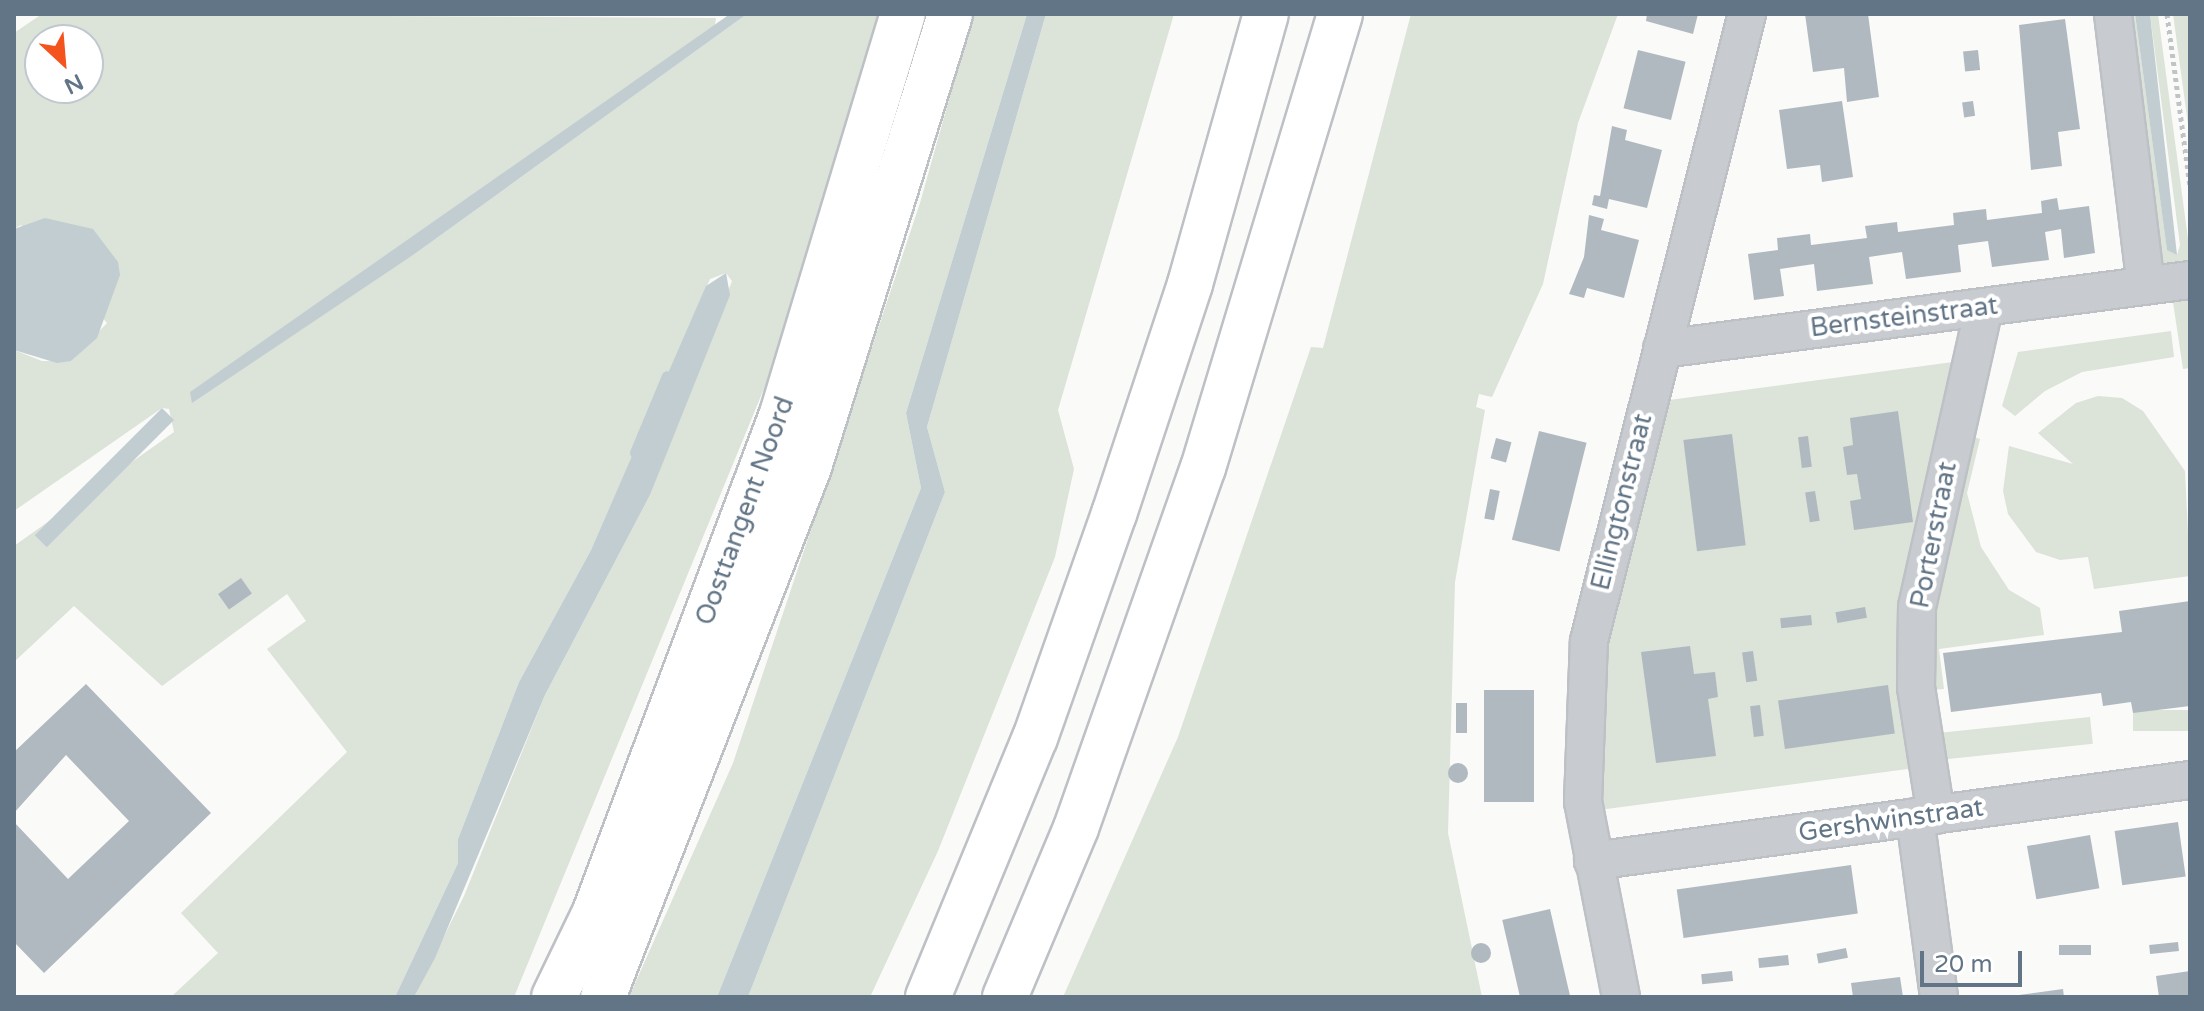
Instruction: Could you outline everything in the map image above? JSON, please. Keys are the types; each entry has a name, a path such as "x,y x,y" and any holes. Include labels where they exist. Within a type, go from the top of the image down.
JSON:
{"main road":[{"name":"Oosttangent Noord","path":"554,997 600,898 782,414 903,14"},
{"name":"Oosttangent Noord","path":"603,997 809,467 885,238 950,14"},
{"path":"928,997 1035,738 1114,514 1190,284 1266,14"},
{"path":"1005,997 1076,828 1203,468 1340,14"}],"street":[{"name":"Ellingtonstraat","path":"1621,997 1593,861 1581,752 1589,641 1747,14"},
{"path":"2113,14 2146,285"},
{"name":"Bernsteinstraat","path":"1662,349 2190,280"},
{"name":"Porterstraat","path":"1939,997 1916,688 1917,607 1984,307"},
{"name":"Gershwinstraat","path":"1593,861 2190,780"}],"path":[{"path":"2167,14 2190,186"}],"shaded area":[{"path":"42,14 716,18 715,25 401,250 190,392 416,253 747,14 883,14 786,335 514,997 414,997 464,896 545,695 650,495 732,281 726,273 710,279 591,550 519,682 458,839 458,863 395,997 171,997 218,953 181,913 347,752 267,649 306,621 287,594 162,686 74,606 14,662 14,546 174,432 169,409 162,408 14,511 14,350 42,361 71,361 107,323 21,225 14,229 14,33 24,26 24,104 104,104 104,24 27,24"},
{"path":"730,14 747,14 416,253 192,403 190,392"},
{"path":"973,14 1027,14 906,413 921,488 717,997 629,997 733,763 920,203"},
{"path":"1027,14 1046,14 927,427 945,492 748,997 717,997 921,488 906,413"},
{"path":"1046,14 1174,14 1058,410 1074,469 1055,557 938,851 870,997 748,997 945,492 927,427"},
{"path":"1411,14 1618,14 1578,123 1543,284 1492,397 1479,394 1476,407 1485,410 1455,582 1448,833 1482,997 1063,997 1178,737 1311,347 1323,348"},
{"path":"2130,14 2135,14 2167,249 2177,255 2180,245 2150,14 2158,14 2190,254 2186,267 2165,266 2160,256"},
{"path":"2135,14 2150,14 2177,255 2167,250"},
{"path":"2173,14 2190,14 2190,139"},
{"path":"45,218 93,229 118,262 120,275 97,338 71,361 57,363 14,350 14,229"},
{"path":"726,273 730,295 650,495 545,695 435,958 414,997 395,997 458,863 458,839 519,682 591,550 706,286"},
{"path":"2190,300 2190,368 2183,369 2173,302"},
{"path":"2171,331 2174,357 2082,372 2045,391 2015,416 2002,406 2018,352"},
{"path":"1953,362 1959,368 1915,768 1599,810 1597,678 1662,401"},
{"path":"2098,396 2122,398 2143,411 2185,471 2190,576 2094,589 2088,557 2060,560 2036,552 2008,514 2003,491 2009,446 2073,464 2038,433 2076,403"},
{"path":"162,408 174,420 47,547 35,535"},
{"path":"1967,435 1980,439 1967,493 1981,547 2009,590 2040,608 2044,635 1939,649 1944,689 1930,690 1926,639"},
{"path":"2133,710 2190,710 2190,731 2133,731"},
{"path":"2090,717 2093,744 1939,760 1936,733"}],"building":[{"path":"1647,14 1698,14 1693,34 1646,21"},
{"path":"1805,14 1868,14 1879,97 1847,102 1844,68 1813,72"},
{"path":"2065,19 2080,129 2058,132 2062,166 2031,170 2019,25"},
{"path":"1638,50 1686,62 1671,120 1623,108"},
{"path":"1978,50 1980,70 1965,71 1963,52"},
{"path":"1842,101 1853,177 1822,182 1820,165 1787,169 1779,110"},
{"path":"1973,101 1975,116 1964,117 1962,103"},
{"path":"1612,126 1627,130 1625,140 1662,150 1647,208 1609,199 1607,209 1592,205 1594,195 1600,196"},
{"path":"2057,198 2059,210 2089,206 2095,253 2064,258 2061,229 2045,232 2049,260 1992,267 1988,241 1958,245 1961,272 1906,279 1902,252 1869,257 1873,284 1817,291 1814,264 1780,269 1784,296 1754,300 1748,254 1778,250 1777,238 1810,234 1811,245 1867,238 1865,226 1897,222 1898,232 1954,225 1953,213 1986,209 1987,220 2042,213 2041,201"},
{"path":"1589,215 1604,219 1601,230 1639,240 1624,298 1587,288 1584,298 1569,294 1584,257"},
{"path":"1898,411 1913,522 1854,530 1850,501 1861,499 1857,474 1847,475 1843,447 1853,445 1850,418"},
{"path":"1539,431 1587,443 1559,552 1512,540"},
{"path":"1732,434 1746,545 1697,551 1683,440"},
{"path":"1808,436 1812,467 1802,468 1798,437"},
{"path":"1496,438 1511,442 1506,462 1491,458"},
{"path":"1490,489 1500,491 1494,520 1484,518"},
{"path":"1815,491 1820,521 1810,522 1805,493"},
{"path":"241,578 252,594 229,610 218,594"},
{"path":"2190,601 2190,706 2133,713 2131,702 2103,706 2101,693 1951,712 1943,653 2122,632 2119,611"},
{"path":"1865,607 1867,618 1837,623 1835,612"},
{"path":"1811,615 1812,625 1781,628 1780,618"},
{"path":"1690,646 1694,674 1715,672 1718,697 1708,699 1716,756 1656,763 1641,652"},
{"path":"1753,651 1757,681 1746,682 1742,653"},
{"path":"86,684 211,813 44,973 14,942 14,822 68,879 129,821 66,755 14,813 14,752"},
{"path":"1888,685 1895,734 1785,749 1778,700"},
{"path":"1484,690 1534,690 1534,802 1484,802"},
{"path":"1456,703 1467,703 1467,733 1456,733"},
{"path":"1760,705 1764,736 1754,737 1750,706"},
{"path":"1458,763 1465,766 1468,773 1465,780 1458,783 1451,780 1448,773 1451,766"},
{"path":"2178,822 2186,876 2122,885 2115,831"},
{"path":"2090,835 2099,888 2036,899 2027,846"},
{"path":"1851,865 1858,914 1684,938 1677,889"},
{"path":"1550,909 1570,997 1520,997 1502,920"},
{"path":"2178,942 2179,951 2150,954 2149,945"},
{"path":"1481,943 1488,946 1491,953 1488,960 1481,963 1474,960 1471,953 1474,946"},
{"path":"2059,945 2091,945 2091,955 2059,955"},
{"path":"1846,948 1848,958 1818,964 1817,954"},
{"path":"1788,955 1789,965 1759,968 1758,958"},
{"path":"1732,971 1733,981 1702,984 1701,974"},
{"path":"2190,971 2190,997 2159,997 2156,976"},
{"path":"1900,977 1903,997 1853,997 1851,983"},
{"path":"2063,989 2064,997 2019,997 2019,995"}],"waterway":[{"path":"635,453 667,376"}]}
